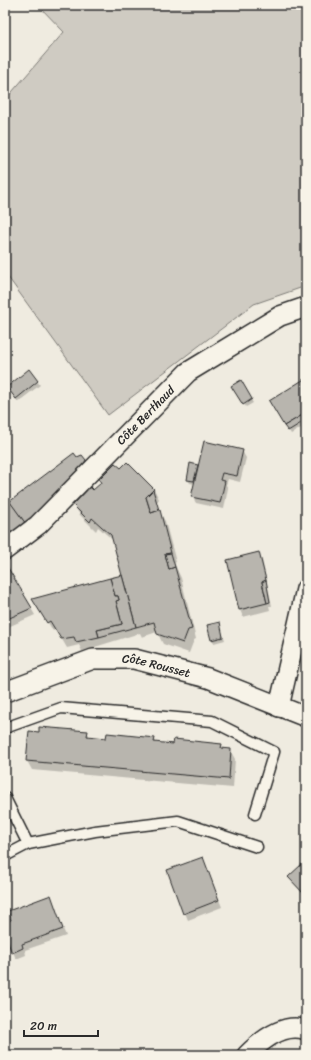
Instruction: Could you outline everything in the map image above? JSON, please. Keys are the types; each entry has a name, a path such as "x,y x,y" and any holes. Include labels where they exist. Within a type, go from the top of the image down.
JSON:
{"street":[{"name":"Côte Berthaud","path":"5,550 38,525 188,372 280,316 306,307"},
{"path":"279,707 306,589"},
{"name":"Côte Rousset","path":"5,692 93,659 134,659 208,678 306,718"},
{"path":"247,1055 275,1032 300,1028 306,1030"}],"lane":[{"path":"5,728 62,708 212,721 274,752 255,814"},
{"path":"5,798 28,844"},
{"path":"5,856 28,844 94,831 178,821 257,847"}],"shaded area":[{"path":"38,5 306,5 306,286 254,304 108,415 5,273 5,100 64,32"}],"building":[{"path":"29,369 38,381 16,399 7,387"},
{"path":"306,378 306,413 284,426 269,401"},
{"path":"241,380 252,399 243,405 231,386"},
{"path":"306,413 306,420 288,431 284,426"},
{"path":"204,441 243,450 237,476 222,473 220,480 225,481 220,503 191,497"},
{"path":"74,453 77,457 82,455 86,460 83,466 26,524 9,502"},
{"path":"127,462 154,489 146,497 151,513 160,510 171,553 165,554 169,569 175,567 192,629 188,630 183,643 157,634 154,622 136,627 111,535 92,518 90,522 73,505 90,487 93,490 101,483 99,479 115,463 121,468"},
{"path":"190,463 198,465 194,481 187,480"},
{"path":"153,490 159,510 151,513 146,497"},
{"path":"5,495 26,524 11,536 5,528"},
{"path":"259,552 266,580 262,582 267,603 239,610 227,560"},
{"path":"171,553 175,567 169,569 165,554"},
{"path":"5,563 32,608 5,620"},
{"path":"122,575 136,627 99,637 97,630 122,624 116,601 119,600 118,596 115,596 110,578"},
{"path":"110,578 115,596 118,596 119,600 116,601 122,624 97,630 99,637 76,642 74,637 61,639 50,621 47,623 32,599"},
{"path":"266,580 270,602 267,603 262,582"},
{"path":"220,622 223,637 211,640 207,625"},
{"path":"39,727 88,731 87,736 106,738 107,733 155,738 154,742 173,744 174,739 222,744 221,748 231,749 229,779 26,761 29,731 39,732"},
{"path":"203,857 219,900 183,914 167,870"},
{"path":"302,864 304,866 306,864 306,896 288,877"},
{"path":"51,895 63,929 22,944 23,948 12,953 5,935 5,921 11,920 8,911"}]}
